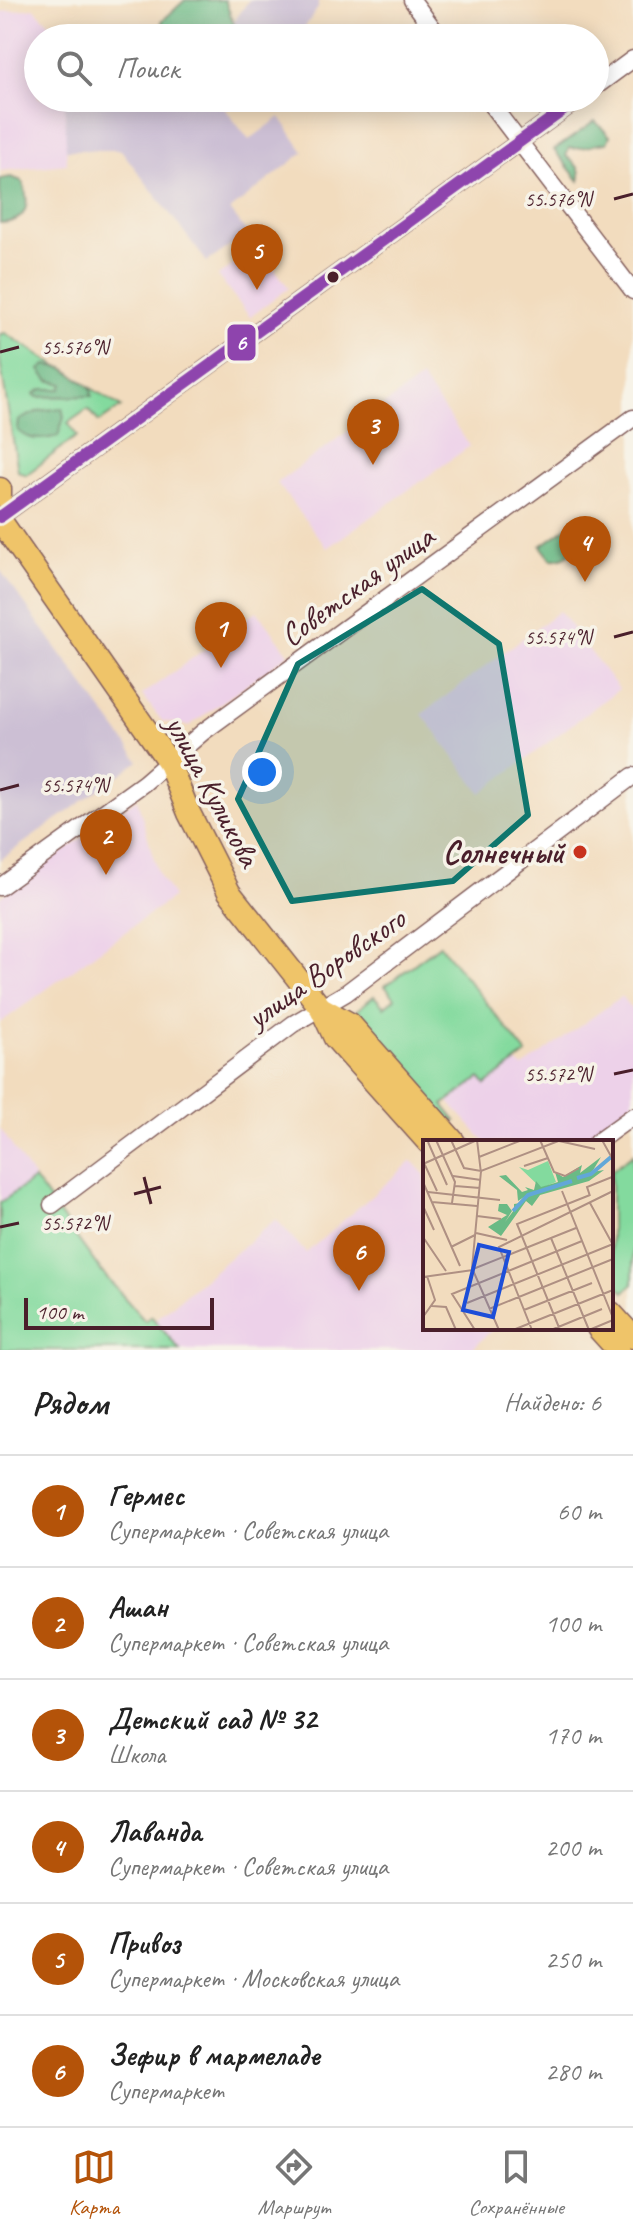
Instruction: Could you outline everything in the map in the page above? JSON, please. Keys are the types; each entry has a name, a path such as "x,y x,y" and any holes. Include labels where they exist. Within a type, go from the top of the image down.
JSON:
{"main road":[{"path":"0,489 0,495"},
{"name":"улица Куликова","path":"0,519 168,761 189,813 229,892 321,1008 335,1038 426,1140"},
{"name":"улица Куликова","path":"321,1008 350,1024 452,1140"},
{"path":"613,1315 633,1337"},
{"path":"600,1330 618,1350"}],"street":[{"path":"412,0 430,24"},
{"path":"609,77 633,59"},
{"path":"497,112 633,291"},
{"path":"0,519 561,112"},
{"name":"Советская улица","path":"0,887 144,783 203,732 633,418"},
{"name":"улица Воровского","path":"52,1205 293,1024 346,993 633,776"},
{"path":"600,1140 633,1116"}],"highlighted area":[{"path":"422,589 499,644 528,815 453,881 292,901 238,799 298,664"}],"shaded area":[{"path":"249,0 318,0 318,8 307,24 233,24"},
{"path":"34,8 50,24 24,24 24,112 65,112 67,164 0,171 0,12"},
{"path":"65,112 228,112 249,140 280,117 304,152 230,210 248,234 207,262 121,150 66,150"},
{"path":"258,247 289,288 250,317 218,276"},
{"path":"421,378 470,446 327,548 277,483"},
{"path":"0,570 139,761 0,860"},
{"path":"257,611 289,654 189,726 162,721 142,695"},
{"path":"559,611 619,689 481,793 422,714"},
{"path":"137,799 158,873 173,897 0,1023 0,897"},
{"path":"622,996 633,1010 633,1102 583,1140 483,1140 449,1102 480,1077 486,1084 516,1063 523,1067"},
{"path":"0,1128 34,1179 0,1203"},
{"path":"412,1161 423,1173 423,1330 492,1330 471,1350 171,1350 148,1326 276,1219 306,1253"}],"green space":[{"path":"185,0 225,0 234,24 163,24 162,21"},
{"path":"595,121 610,136 607,143 569,148 566,156 579,169 579,181 554,150"},
{"path":"11,177 22,181 25,210 17,219 0,223 0,179"},
{"path":"5,333 121,407 99,422 88,409 68,423 77,436 26,475 18,471 0,361 0,334"},
{"path":"46,365 64,368 91,388 92,396 37,397 34,394 42,389 61,389 63,384 48,380 40,370"},
{"path":"62,408 64,417 58,436 36,439 26,437 18,430 19,420 39,411"},
{"path":"577,520 581,524 573,549 565,557 551,559 541,546"},
{"path":"440,945 527,1054 486,1085 480,1078 443,1105 456,1121 449,1123 357,1018 356,1011 374,996 384,1007 395,998 385,986"},
{"path":"633,1154 633,1284 624,1292 613,1280 613,1169"},
{"path":"34,1179 101,1271 145,1321 151,1316 180,1350 0,1350 0,1203"}],"transit line":[{"name":"6","path":"0,517 561,112"}],"place":[{"name":"Привоз","path":"257,290"},
{"name":"Детский сад № 32","path":"373,465"},
{"name":"Лаванда","path":"585,582"},
{"name":"Гермес","path":"221,668"},
{"name":"Солнечный","path":"580,852"},
{"name":"Ашан","path":"106,875"},
{"name":"Зефир в мармеладе","path":"359,1291"}]}
